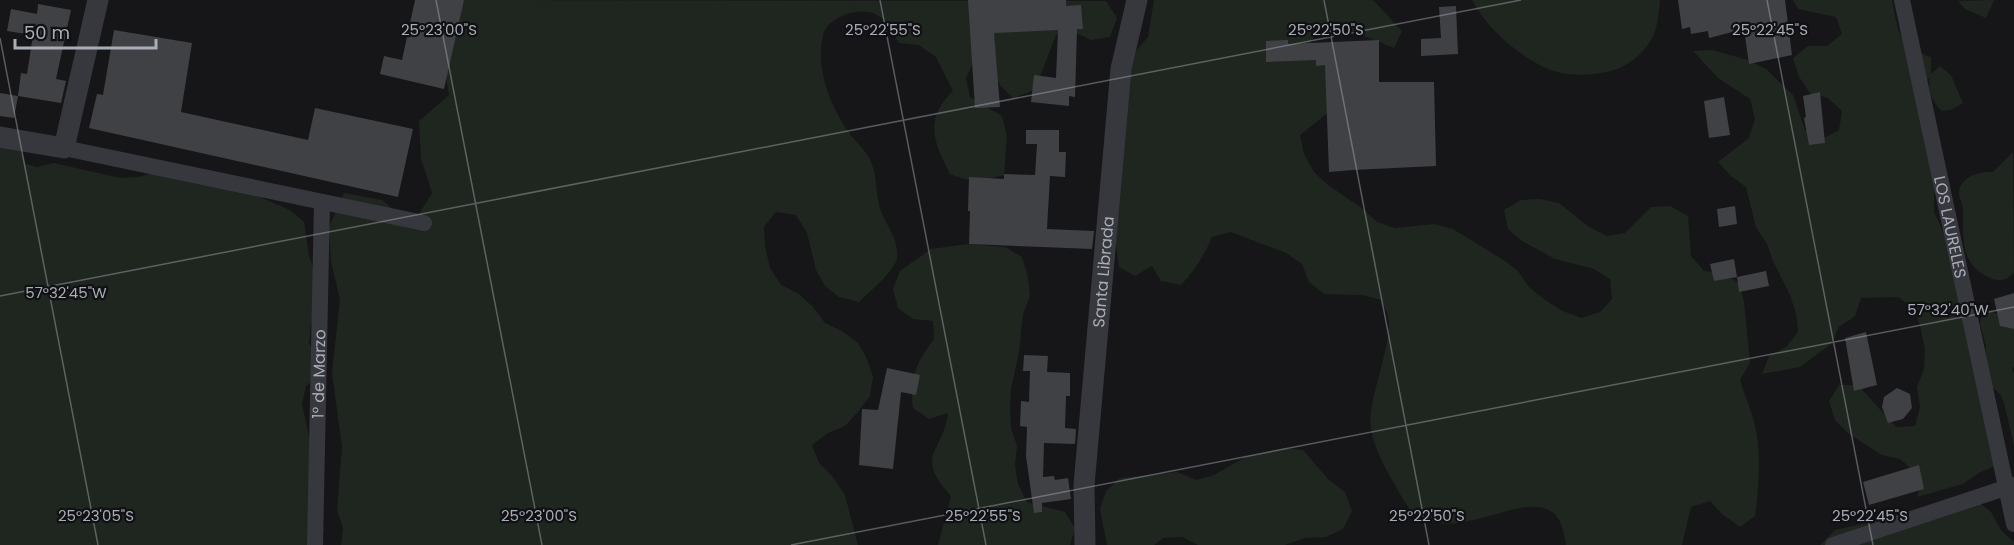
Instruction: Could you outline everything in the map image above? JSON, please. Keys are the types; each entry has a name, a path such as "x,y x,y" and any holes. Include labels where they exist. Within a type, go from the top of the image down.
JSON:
{"street":[{"path":"64,148 98,0"},
{"name":"Santa Librada","path":"1085,545 1084,485 1121,69 1137,0"},
{"name":"LOS LAURELES","path":"1902,0 2010,487 2014,524"},
{"path":"0,137 64,148 424,224"},
{"name":"1° de Marzo","path":"315,545 322,202"},
{"path":"1833,545 2010,487"}],"shaded area":[{"path":"449,0 1106,1 1117,18 1110,37 1091,40 1074,32 1056,35 1032,91 1013,98 1000,85 992,69 974,61 966,78 970,97 1002,116 1007,136 1004,175 983,180 964,179 950,174 939,151 934,131 935,121 944,101 953,91 936,57 919,45 899,43 884,20 871,12 856,12 841,16 834,20 824,32 821,59 824,80 841,121 871,162 879,205 894,239 897,258 887,275 859,302 839,297 825,286 816,270 807,233 796,215 776,212 764,227 765,246 770,268 781,285 799,294 825,323 842,331 858,343 873,377 870,396 858,412 845,426 828,433 812,445 819,463 833,477 845,495 858,545 341,545 343,528 337,510 342,447 332,373 340,299 331,262 329,227 344,193 382,200 412,225 432,193 421,158 419,121 449,95 443,59"},
{"path":"1154,0 1372,0 1375,2 1402,31 1394,48 1340,26 1320,27 1310,43 1338,68 1329,112 1300,135 1304,154 1314,172 1377,222 1395,228 1434,224 1453,229 1502,259 1518,271 1529,287 1563,311 1581,318 1600,312 1612,299 1610,279 1594,269 1555,259 1522,241 1508,229 1504,210 1521,200 1540,199 1559,203 1589,227 1607,236 1625,233 1651,207 1670,206 1688,216 1691,256 1704,271 1722,273 1739,283 1744,302 1750,363 1740,380 1757,432 1759,480 1755,516 1740,527 1722,514 1710,501 1691,507 1682,545 1566,545 1558,519 1552,512 1539,507 1524,507 1450,524 1432,522 1415,514 1405,503 1373,438 1371,411 1386,349 1389,325 1381,300 1362,295 1324,294 1309,282 1302,264 1286,253 1231,232 1212,237 1199,262 1181,285 1161,281 1152,266 1135,276 1119,267 1114,231 1116,134 1136,51 1148,37"},
{"path":"1472,0 1660,0 1655,32 1638,56 1617,69 1579,75 1553,71 1525,57 1500,36 1479,12"},
{"path":"1793,0 1892,0 1901,36 1912,48 1931,57 1931,74 1940,66 1951,75 1963,103 1951,110 1942,111 1931,96 1930,77 1918,89 1943,178 1934,194 1934,212 1958,264 1997,465 1963,484 1917,497 1919,491 1915,472 1900,459 1882,455 1849,434 1835,420 1829,401 1839,385 1858,385 1896,427 1915,426 1920,407 1917,387 1924,369 1925,349 1914,308 1898,297 1861,298 1855,316 1839,327 1831,344 1800,367 1762,374 1769,356 1786,347 1798,332 1796,313 1767,244 1756,227 1746,187 1718,162 1749,138 1755,119 1750,99 1718,78 1693,51 1712,50 1748,60 1766,69 1793,95 1805,130 1822,139 1839,130 1842,111 1828,98 1810,93 1799,77 1793,58 1808,46 1827,46 1842,34 1836,17 1798,9"},
{"path":"1994,0 1986,18 1965,9 1958,1"},
{"path":"0,132 16,141 26,164 37,167 54,163 120,178 138,177 172,168 255,195 290,210 304,222 309,256 315,272 317,308 311,324 309,343 319,358 319,375 306,386 302,404 310,442 318,512 324,529 318,545 0,545"},
{"path":"2013,152 2014,272 2005,279 1996,280 1982,274 1969,259 1964,241 1963,207 1959,195 1962,184 1970,176 1993,172"},
{"path":"968,244 1005,247 1022,257 1028,277 1030,296 1023,314 1010,408 1011,428 1017,446 1015,466 1018,484 1027,502 1065,512 1075,528 1070,545 938,545 951,496 940,482 932,462 948,413 929,419 913,408 912,397 913,379 918,363 934,339 933,321 913,319 898,308 893,289 900,271 931,249"},
{"path":"1987,309 2014,325 2014,367 2012,369 2014,373 2014,446 2004,403 2000,394 1990,385 1985,356 1986,346 1980,324 1982,314"},
{"path":"1284,448 1303,450 1328,479 1345,492 1352,511 1343,529 1326,537 1305,538 1285,545 1198,545 1182,537 1163,538 1154,545 1107,545 1100,509 1106,491 1120,478 1177,472 1196,480 1214,475 1247,456"},
{"path":"1980,503 1991,512 2000,529 2014,542 2014,545 1820,545 1835,530 1883,519 1909,521"}],"building":[{"path":"415,0 464,0 444,89 380,74 384,56 402,60"},
{"path":"968,0 1066,0 1066,6 1081,5 1083,29 1077,29 1075,97 1069,96 1069,106 1031,102 1034,75 1056,78 1058,30 994,33 1000,107 975,108"},
{"path":"1678,0 1785,0 1792,55 1749,64 1744,29 1709,38 1708,31 1691,34 1690,27 1682,29"},
{"path":"38,4 71,10 56,79 66,81 61,103 18,96 21,73 27,74 33,35 7,31 11,9 37,14"},
{"path":"1456,6 1458,54 1421,56 1421,39 1441,38 1439,7"},
{"path":"114,30 192,43 181,112 308,140 315,108 413,129 398,197 89,128 97,94 103,95"},
{"path":"1288,40 1288,44 1379,40 1379,82 1434,82 1436,166 1329,172 1325,65 1316,66 1316,60 1266,62 1266,41"},
{"path":"1820,92 1825,143 1809,145 1803,96"},
{"path":"0,93 18,96 14,118 0,116"},
{"path":"1724,97 1730,135 1709,138 1704,101"},
{"path":"1026,130 1059,130 1059,152 1066,152 1065,177 1050,176 1047,229 1094,231 1092,249 969,244 969,177 1004,179 1004,174 1035,175 1037,144 1026,144"},
{"path":"1735,206 1737,224 1719,227 1717,209"},
{"path":"1734,259 1737,277 1714,281 1710,264"},
{"path":"1766,271 1769,286 1739,292 1737,277"},
{"path":"2014,293 2014,329 2000,326 1994,299"},
{"path":"1866,332 1877,385 1854,391 1845,338"},
{"path":"1024,355 1048,356 1047,372 1070,373 1070,396 1066,396 1065,428 1076,429 1075,444 1044,443 1043,477 1054,476 1055,480 1068,478 1071,499 1042,503 1042,512 1034,513 1026,456 1027,427 1020,426 1021,401 1029,402 1030,371 1023,371"},
{"path":"887,368 920,375 916,395 901,392 893,469 859,465 862,409 878,410"},
{"path":"1897,388 1910,394 1912,408 1903,419 1888,423 1882,407 1884,397"},
{"path":"1919,465 1924,489 1869,505 1863,482"}]}
